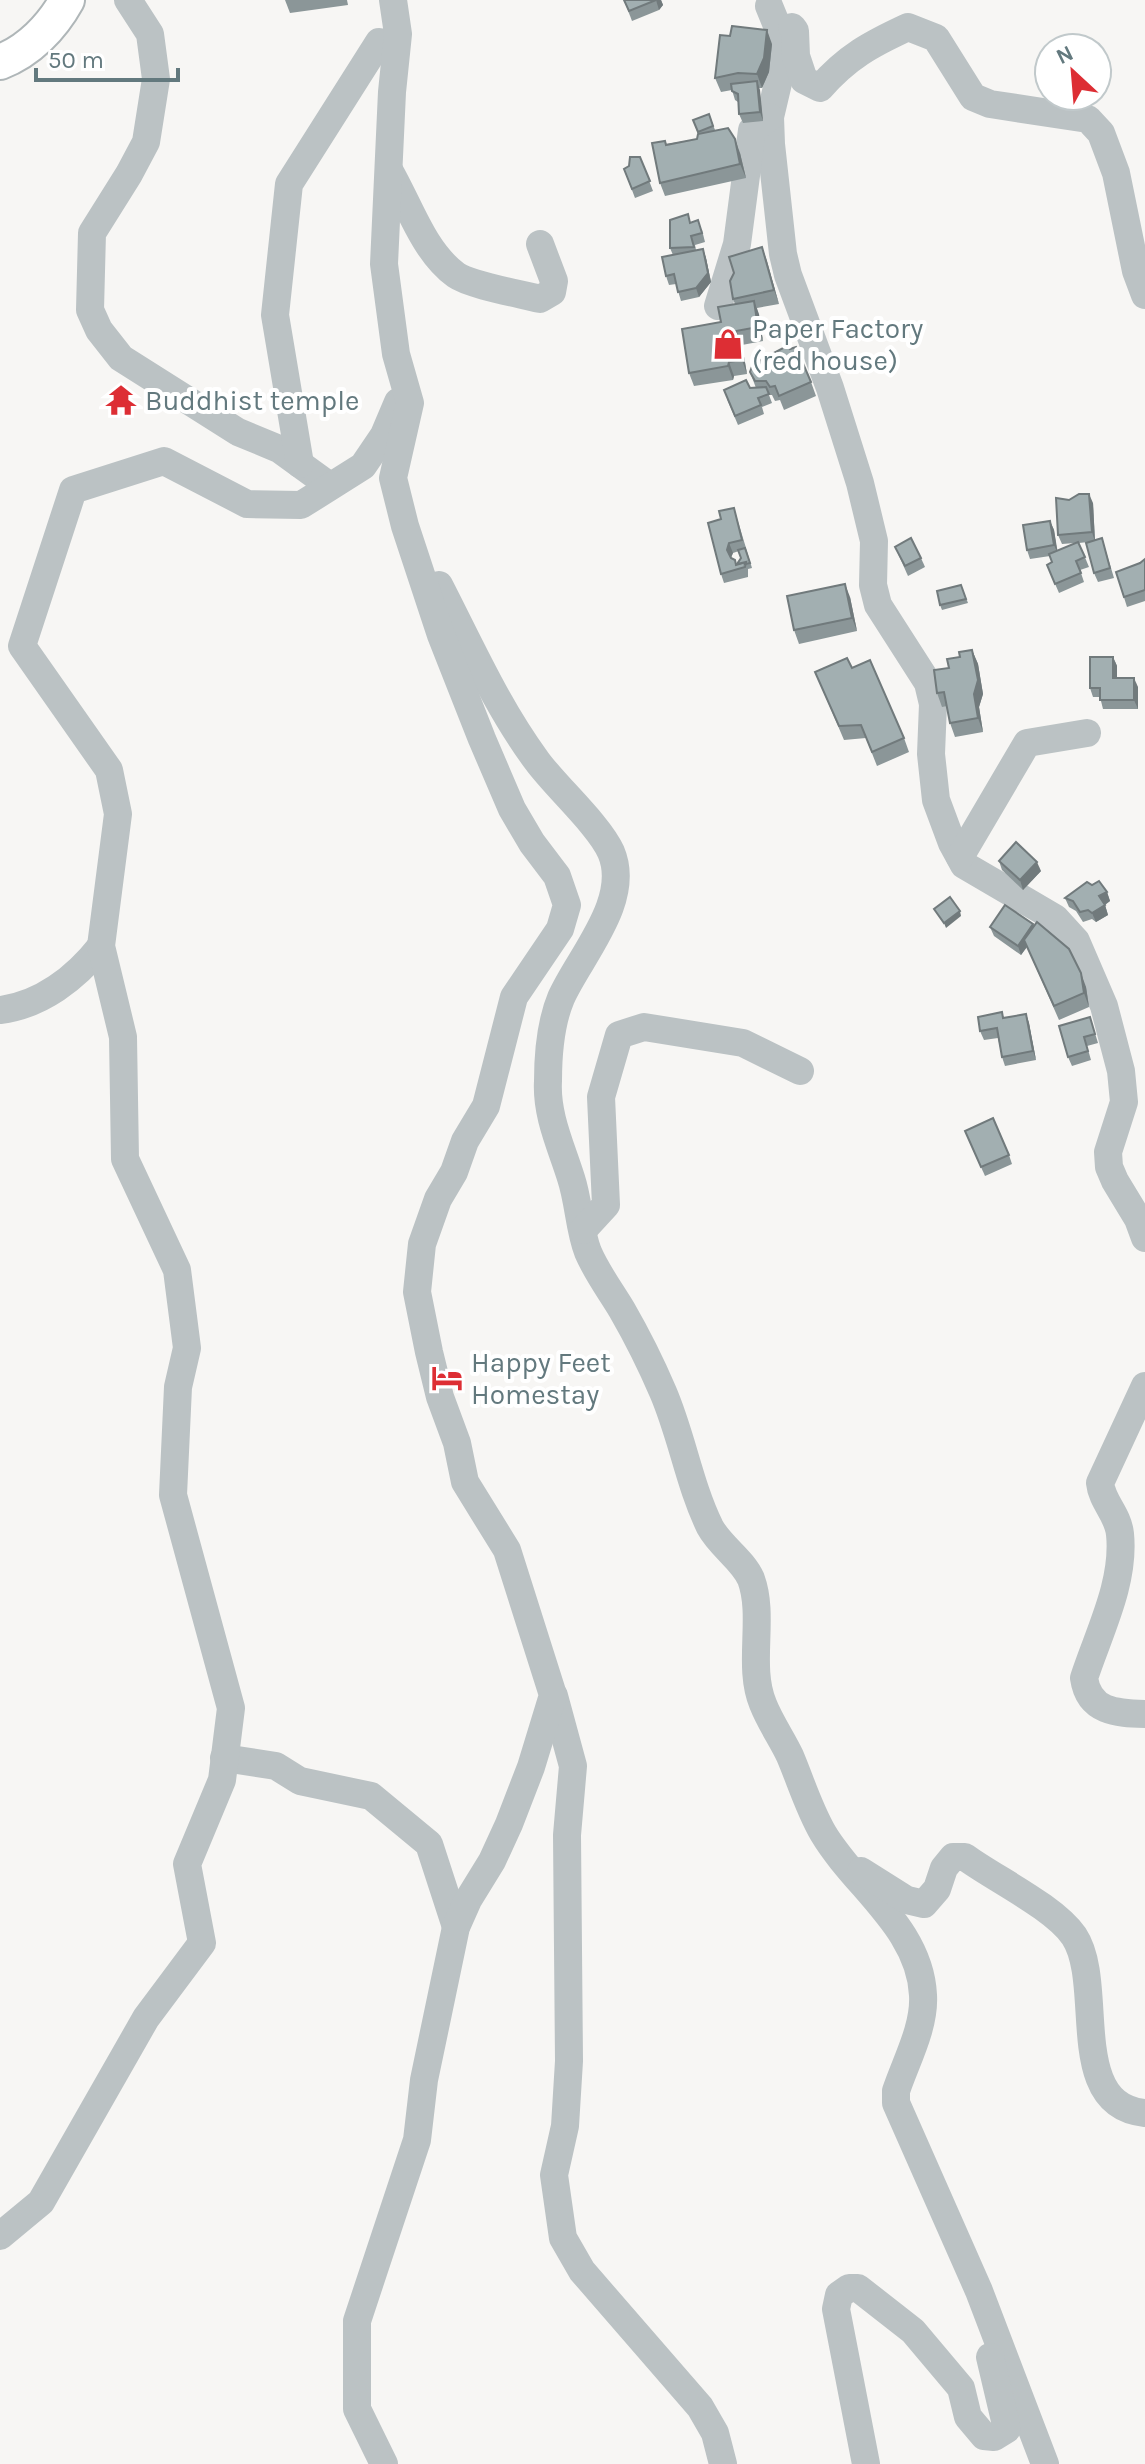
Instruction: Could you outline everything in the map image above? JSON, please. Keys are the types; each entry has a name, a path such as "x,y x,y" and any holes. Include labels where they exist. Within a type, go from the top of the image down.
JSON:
{"main road":[{"path":"0,62 34,42 67,0"}],"street":[{"path":"128,0 150,34 156,79 146,142 92,233 90,310 99,330 121,358 238,432 279,449 330,486"},
{"path":"393,0 398,34 392,92 384,264 396,354 410,403 393,478 405,526 441,635 512,809 557,876 567,905 560,929 514,997 486,1106 465,1141 454,1172 438,1199 422,1244 417,1292 432,1367 457,1443 465,1482 507,1550 573,1766 567,1835 569,2061 565,2126 554,2175 563,2238 582,2271 700,2407 715,2433 723,2464"},
{"path":"766,3 778,28 780,52 778,83 770,117 777,201 788,275 830,388 860,483 874,541 873,585 878,605 928,683 933,704 931,754 936,800 964,865 1027,899 1055,918 1076,941 1104,1006 1121,1071 1124,1102 1108,1152 1109,1167 1145,1238"},
{"path":"766,3 795,31 796,56 804,80 820,88 840,65 878,40 908,27 936,38 973,97 990,104 1088,119 1101,133 1116,173 1136,271 1145,295"},
{"path":"300,464 275,315 289,184 379,42"},
{"path":"718,306 737,244 752,130 770,117"},
{"path":"389,169 438,258 458,277 540,299 552,292 554,281 540,244"},
{"path":"0,2236 41,2202 146,2018 202,1943 187,1864 222,1780 231,1708 173,1495 178,1387 187,1348 177,1270 125,1159 123,1037 101,946 118,814 109,770 22,646 73,490 164,461 247,504 301,505 363,466 384,435 399,397 403,373"},
{"path":"405,526 440,586 512,726 611,852 615,872 613,895 604,921 559,1001 547,1083 549,1110 571,1179 586,1245 598,1273 622,1310 663,1394 694,1492 713,1533 750,1577 754,1597 757,1682 763,1704 786,1748 811,1810 840,1859 906,1939 914,1956 923,1996 921,2021 896,2091 896,2103 1002,2350 1045,2464"},
{"path":"960,857 1027,743 1087,733"},
{"path":"0,1010 24,1005 59,987 88,963 101,946"},
{"path":"583,1230 606,1205 601,1097 619,1035 644,1027 743,1043 800,1071"},
{"path":"1145,1386 1100,1483 1101,1496 1114,1515 1120,1532 1120,1556 1114,1591 1084,1678 1086,1693 1099,1706 1122,1713 1145,1714"},
{"path":"384,2464 357,2409 357,2321 417,2140 424,2080 456,1927 509,1824 531,1767 553,1695"},
{"path":"224,1758 276,1766 300,1781 371,1796 429,1844 456,1927"},
{"path":"840,1859 907,1900 924,1904 937,1889 944,1868 953,1857 965,1857 1036,1902 1072,1933 1084,1953 1088,1972 1091,2047 1104,2089 1123,2109 1145,2113"},
{"path":"866,2464 836,2309 839,2295 849,2288 858,2288 913,2331 961,2388 968,2417 984,2436 994,2437 1007,2429 989,2353 1002,2350"}],"building":[{"path":"624,0 656,0 629,11"},
{"path":"732,26 767,30 764,58 757,74 738,73 715,78 720,35 730,36"},
{"path":"757,81 760,112 739,114 738,94 732,91 731,84"},
{"path":"709,114 713,126 698,132 693,120"},
{"path":"728,128 735,139 740,164 660,183 652,143 665,141 666,145 697,139 698,134"},
{"path":"630,157 640,157 650,181 632,189 624,169 629,166"},
{"path":"688,214 690,223 698,220 702,233 691,236 694,247 670,248 670,220"},
{"path":"762,247 774,290 733,299 730,281 734,273 729,257"},
{"path":"703,249 708,273 696,288 678,292 674,274 666,276 662,257"},
{"path":"754,301 758,327 736,331 742,360 729,362 728,366 689,373 682,329 721,322 718,307"},
{"path":"787,346 790,349 796,347 811,382 779,396 775,386 770,387 766,381 755,381 750,372 753,364"},
{"path":"746,380 750,388 766,387 769,394 758,398 761,405 735,416 724,390"},
{"path":"1079,494 1089,494 1092,532 1058,535 1056,498 1069,500"},
{"path":"734,508 742,540 729,543 727,550 736,565 746,562 745,567 721,574 708,523 721,519 719,511"},
{"path":"1050,521 1054,545 1027,550 1023,525"},
{"path":"911,538 921,558 905,566 895,547"},
{"path":"1102,538 1110,568 1094,573 1086,543"},
{"path":"1078,542 1085,557 1076,561 1081,573 1055,584 1047,565 1052,562 1049,554"},
{"path":"745,548 750,563 737,564 741,558 738,550"},
{"path":"1145,559 1145,590 1124,597 1116,572"},
{"path":"845,584 852,618 794,630 787,596"},
{"path":"961,585 966,599 940,605 937,591"},
{"path":"972,650 978,680 974,694 978,718 950,723 944,692 937,693 934,670 949,668 947,659 960,657 959,652"},
{"path":"1090,657 1113,657 1113,678 1134,678 1134,700 1100,700 1100,688 1090,688"},
{"path":"847,658 852,668 870,660 904,738 872,752 861,725 839,726 815,672"},
{"path":"1016,842 1037,862 1020,880 999,861"},
{"path":"1099,881 1107,892 1099,896 1105,905 1092,913 1088,910 1080,912 1073,901 1065,898 1087,882 1092,885"},
{"path":"950,897 960,911 944,923 934,909"},
{"path":"1005,905 1033,924 1018,946 990,927"},
{"path":"1037,922 1069,949 1081,973 1084,993 1054,1006 1024,940"},
{"path":"1002,1012 1003,1018 1026,1014 1033,1051 1002,1057 997,1028 980,1031 978,1017"},
{"path":"1090,1017 1095,1034 1084,1037 1088,1051 1068,1057 1059,1026"},
{"path":"993,1118 1009,1155 981,1167 965,1131"}],"place":[{"name":"Paper Factory (red house)","path":"728,344"},
{"name":"Buddhist temple","path":"121,400"},
{"name":"Happy Feet Homestay","path":"447,1378"}]}
